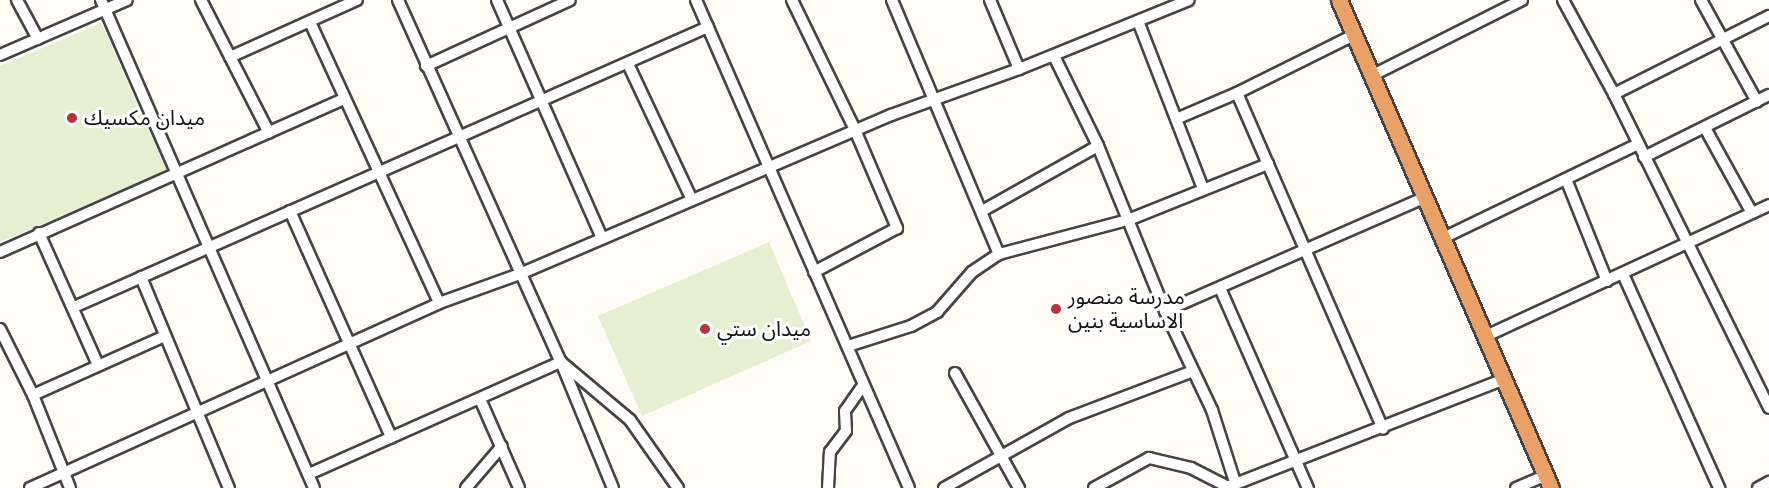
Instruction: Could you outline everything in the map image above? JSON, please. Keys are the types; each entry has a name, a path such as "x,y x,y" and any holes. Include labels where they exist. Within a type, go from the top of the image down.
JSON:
{"highway":[{"path":"1339,0 1548,482"}],"street":[{"path":"17,0 38,39"},
{"path":"0,55 38,39 103,5 128,0"},
{"path":"201,0 269,133"},
{"path":"230,57 357,0"},
{"path":"398,0 457,137 561,362 613,488"},
{"path":"497,0 602,238"},
{"path":"426,66 570,0"},
{"path":"696,0 909,488"},
{"path":"792,0 855,130 897,228 814,272"},
{"path":"892,0 999,254"},
{"path":"990,0 1019,69"},
{"path":"30,488 439,303 519,274 691,198 855,130 1054,56 1189,0"},
{"path":"1371,76 1522,0"},
{"path":"1563,0 1614,94 1686,245 1769,408"},
{"path":"1701,0 1756,102"},
{"path":"103,5 315,488"},
{"path":"1614,94 1769,16"},
{"path":"1138,21 1203,189"},
{"path":"310,22 439,303"},
{"path":"74,307 708,27"},
{"path":"1176,119 1237,93 1354,35"},
{"path":"1054,56 1098,146 1191,372 1216,420 1229,485"},
{"path":"628,64 691,198"},
{"path":"1237,93 1383,429"},
{"path":"1644,157 1769,95"},
{"path":"0,252 344,99"},
{"path":"1705,128 1752,213"},
{"path":"1443,238 1638,144"},
{"path":"982,211 1098,146"},
{"path":"848,346 911,326 937,312 972,272 999,254 1128,220 1268,165"},
{"path":"1566,179 1607,280"},
{"path":"1165,311 1305,252 1426,197"},
{"path":"1486,336 1769,205"},
{"path":"290,211 391,437"},
{"path":"39,233 98,365"},
{"path":"1623,274 1719,488"},
{"path":"141,277 196,414 229,488"},
{"path":"1220,288 1308,488"},
{"path":"0,329 33,395 70,488"},
{"path":"33,395 165,336"},
{"path":"309,474 561,362"},
{"path":"561,362 630,420 678,488"},
{"path":"944,488 958,486 1000,457 1069,418 1191,372"},
{"path":"955,374 1019,488"},
{"path":"1094,488 1149,458 1191,468 1229,485 1383,429 1504,379"},
{"path":"828,488 832,447 846,431 845,411 863,385"},
{"path":"480,399 519,488"},
{"path":"466,488 502,446"},
{"path":"1516,488 1548,482"},
{"path":"1758,488 1769,482"}],"green space":[{"name":"ميدان مكسيك","path":"101,23 167,171 0,242 0,66"},
{"name":"ميدان ستي","path":"769,242 811,341 642,416 598,316"}],"place":[{"name":"ميدان مكسيك","path":"72,118"},
{"name":"مدرسة منصور الاساسية بنين","path":"1056,309"},
{"name":"ميدان ستي","path":"705,329"}]}
